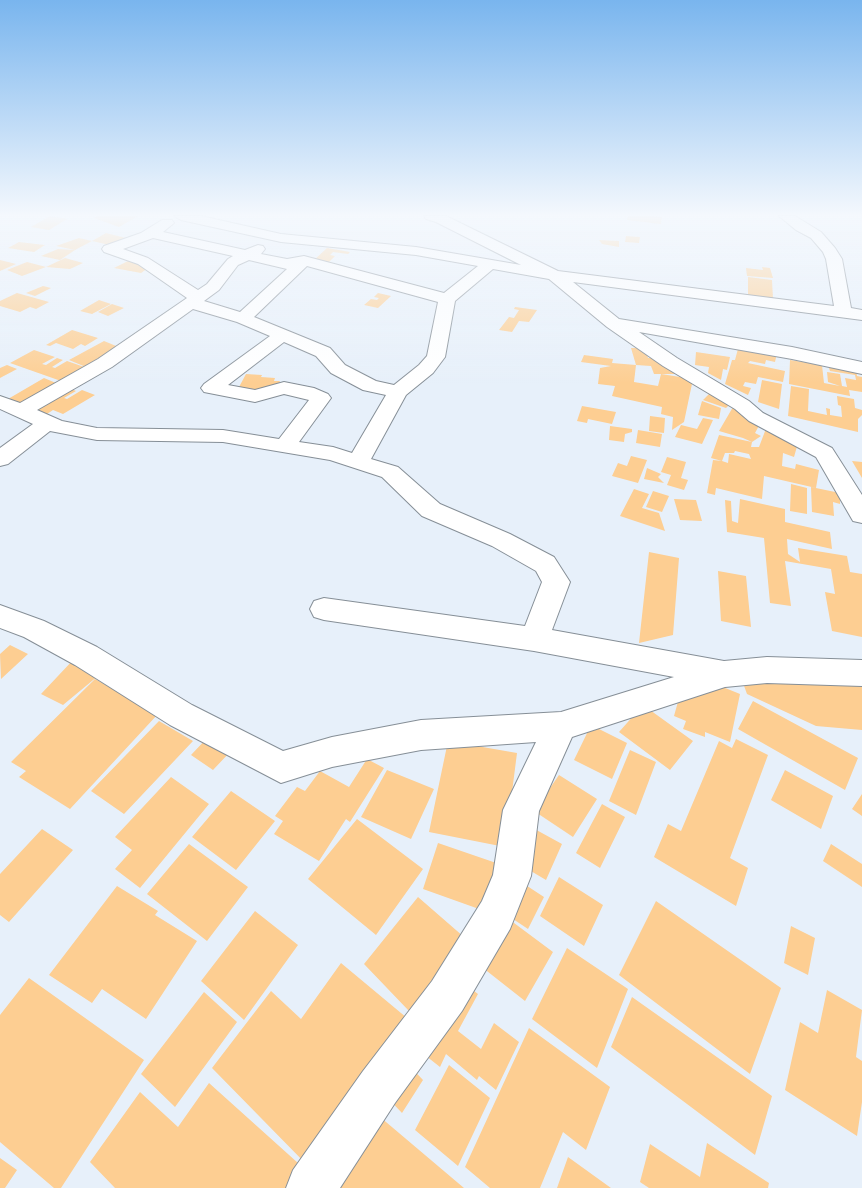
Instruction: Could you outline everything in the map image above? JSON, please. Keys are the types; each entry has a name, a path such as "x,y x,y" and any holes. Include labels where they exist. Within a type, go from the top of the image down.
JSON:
{"street":[{"path":"157,271 193,300 284,334 323,352 338,369 370,386 398,392"},
{"path":"10,406 105,363 213,287 226,271"},
{"path":"243,318 293,271"},
{"path":"343,271 447,299"},
{"path":"358,462 398,392 426,370 436,357 447,299 481,271"},
{"path":"533,271 862,315"},
{"path":"548,271 613,323 670,362 742,405 756,417 824,453 862,515"},
{"path":"836,271 843,312"},
{"path":"613,323 792,353 862,368"},
{"path":"284,334 211,388 255,396 284,388 308,392 321,398 285,446"},
{"path":"10,406 56,426 96,434 223,436 333,454 390,472 431,510 501,540 545,564 556,582 534,639"},
{"path":"0,459 48,422"},
{"path":"324,609 534,639 725,674"},
{"path":"0,616 34,629 86,656 182,715 281,767 332,752 421,735 561,726 725,674 767,670 862,673"},
{"path":"310,1188 379,1087 446,996 496,915 512,876 521,810 561,726"}],"building":[{"path":"11,271 34,271 22,276"},
{"path":"746,271 771,271 773,278 747,276"},
{"path":"748,277 772,280 773,299 748,296"},
{"path":"43,286 51,288 35,296 26,293"},
{"path":"17,293 49,302 36,309 30,307 20,312 0,306 0,301"},
{"path":"378,293 391,296 378,308 364,305 371,299 377,300 379,298 374,297"},
{"path":"99,300 111,304 92,314 80,311"},
{"path":"112,304 124,308 108,316 98,312"},
{"path":"515,307 537,310 529,322 519,321 512,332 499,330 509,317 514,318 519,310 514,309"},
{"path":"72,330 98,338 85,346 81,344 73,349 56,343 50,346 46,345"},
{"path":"104,341 121,348 86,367 69,360"},
{"path":"739,345 777,353 775,362 766,360 765,364 750,361 748,363 785,371 783,382 758,377 756,384 745,382 743,386 751,388 748,395 725,384 732,360 735,360"},
{"path":"631,348 645,348 648,358 653,358 677,374 654,374 651,366 636,365"},
{"path":"34,350 55,357 42,364 46,365 57,358 63,360 52,367 55,368 67,361 90,369 61,381 10,363"},
{"path":"696,352 730,357 727,370 723,369 721,380 708,373 709,367 695,365"},
{"path":"584,355 613,359 612,363 636,365 634,382 658,386 661,374 693,379 684,422 672,430 673,417 661,414 662,407 612,396 615,386 598,384 600,368 611,366 581,362"},
{"path":"790,360 822,365 824,383 840,386 828,382 827,372 840,374 842,386 847,387 845,378 856,380 855,375 830,371 828,365 856,369 857,376 862,377 862,392 849,390 850,396 789,384"},
{"path":"7,365 17,369 0,378 0,368"},
{"path":"246,374 262,375 261,377 275,378 274,381 280,381 277,388 270,393 244,390 245,388 239,387"},
{"path":"44,378 56,383 37,394 29,406 8,399"},
{"path":"762,380 782,384 779,409 758,402"},
{"path":"791,386 809,389 808,411 827,415 826,408 830,409 830,415 842,417 841,406 838,405 837,396 854,399 855,408 862,410 862,415 858,419 858,432 788,416"},
{"path":"69,388 76,391 64,398 67,399 82,390 95,395 63,414 53,410 44,416 31,410"},
{"path":"709,394 732,402 726,408 703,400"},
{"path":"702,401 721,408 719,419 698,415"},
{"path":"582,406 616,412 612,424 588,419 587,423 577,421"},
{"path":"733,407 761,422 755,433 761,436 752,442 719,431"},
{"path":"650,416 665,418 664,433 649,431"},
{"path":"703,418 713,420 702,444 675,437 681,425 697,429"},
{"path":"610,426 632,429 632,432 625,434 624,442 609,440"},
{"path":"767,426 798,443 794,457 783,453 782,466 795,469 796,464 819,470 816,488 764,476 762,499 716,488 715,495 707,493 713,460 722,461 711,458 719,435 752,442 751,447 759,447","holes":["735,451 749,454 751,459 729,454 728,463 722,461 725,453 734,453"]},
{"path":"638,430 662,434 660,447 636,443"},
{"path":"631,456 647,460 638,483 612,476 618,463 627,466"},
{"path":"667,457 686,462 681,478 688,480 684,490 667,485 671,475 661,472"},
{"path":"852,461 862,462 862,478"},
{"path":"647,468 661,474 658,477 664,483 644,479"},
{"path":"791,484 807,488 807,514 790,511"},
{"path":"811,487 840,493 840,504 833,502 834,516 812,512"},
{"path":"634,489 649,494 642,508 659,513 665,531 620,516"},
{"path":"653,491 669,496 662,512 646,507"},
{"path":"674,499 696,500 702,521 680,520"},
{"path":"740,499 785,509 785,522 830,532 832,549 787,539 788,554 800,562 798,548 847,556 850,572 862,574 862,637 832,631 825,592 835,594 831,569 785,561 791,606 770,603 764,538 727,532 725,500 731,501 732,521 738,523"},
{"path":"649,552 679,558 673,635 639,643"},
{"path":"718,571 746,576 751,627 721,621"},
{"path":"10,645 28,654 1,679 0,654"},
{"path":"74,659 104,671 63,705 41,694"},
{"path":"95,679 158,714 70,809 19,777 26,771 11,762"},
{"path":"708,681 740,694 730,742 705,732 705,737 683,729 686,721 674,716 681,691"},
{"path":"743,683 862,685 862,730 816,726 747,694"},
{"path":"753,701 858,758 845,790 738,729"},
{"path":"643,705 693,741 670,770 619,732"},
{"path":"159,721 193,741 124,814 91,791"},
{"path":"591,725 627,743 612,779 574,760"},
{"path":"209,736 231,751 213,770 191,755"},
{"path":"736,739 768,755 730,858 748,868 736,906 654,857 668,824 681,831 719,741 732,748"},
{"path":"448,741 517,753 505,847 429,832"},
{"path":"630,750 656,762 636,815 609,801"},
{"path":"367,759 384,768 350,822 346,819 319,861 274,834 283,821 275,816 297,787 305,791 320,771 349,787"},
{"path":"387,770 434,789 411,839 361,817"},
{"path":"785,770 833,796 821,829 771,800"},
{"path":"559,775 597,799 573,837 534,811"},
{"path":"171,777 209,804 140,888 115,869 132,850 115,837"},
{"path":"231,791 275,821 236,870 192,837"},
{"path":"862,794 862,816 852,809"},
{"path":"602,804 625,817 600,868 576,853"},
{"path":"357,819 423,869 376,935 308,879"},
{"path":"531,827 562,844 546,880 514,861"},
{"path":"42,829 73,850 9,922 0,915 0,874"},
{"path":"438,843 505,866 493,914 423,889"},
{"path":"189,844 248,887 207,941 147,894"},
{"path":"831,844 862,864 862,887 823,861"},
{"path":"559,877 603,905 584,946 540,916"},
{"path":"518,880 544,897 528,929 501,911"},
{"path":"117,886 158,911 155,915 197,941 146,1019 102,989 92,1003 49,975"},
{"path":"418,897 464,937 409,1011 364,964"},
{"path":"656,901 781,988 750,1074 619,975"},
{"path":"255,911 298,945 244,1020 201,981"},
{"path":"506,917 553,952 525,1001 478,964"},
{"path":"791,926 815,938 808,975 784,963"},
{"path":"567,948 628,989 597,1068 532,1019"},
{"path":"341,963 407,1018 309,1167 212,1068 271,991 301,1019"},
{"path":"29,978 144,1060 61,1188 54,1188 0,1142 0,1015"},
{"path":"461,981 478,994 458,1031 481,1049 494,1023 519,1042 496,1090 479,1076 477,1080 446,1054 440,1067 421,1052"},
{"path":"827,990 862,1010 856,1057 862,1061 862,1102 857,1136 785,1090 800,1022 818,1033"},
{"path":"204,992 237,1022 175,1107 141,1074"},
{"path":"632,997 772,1096 755,1155 611,1047"},
{"path":"529,1028 610,1087 586,1150 563,1132 540,1188 490,1188 465,1167"},
{"path":"404,1060 423,1080 402,1113 382,1092"},
{"path":"449,1065 490,1098 458,1166 415,1130"},
{"path":"209,1083 308,1172 299,1188 115,1188 90,1162 140,1092 178,1127"},
{"path":"373,1111 464,1188 329,1188"},
{"path":"707,1143 769,1183 768,1188 649,1188 640,1182 650,1144 700,1177"},
{"path":"568,1157 611,1188 557,1188"},
{"path":"0,1158 17,1170 5,1188 0,1188"}]}
